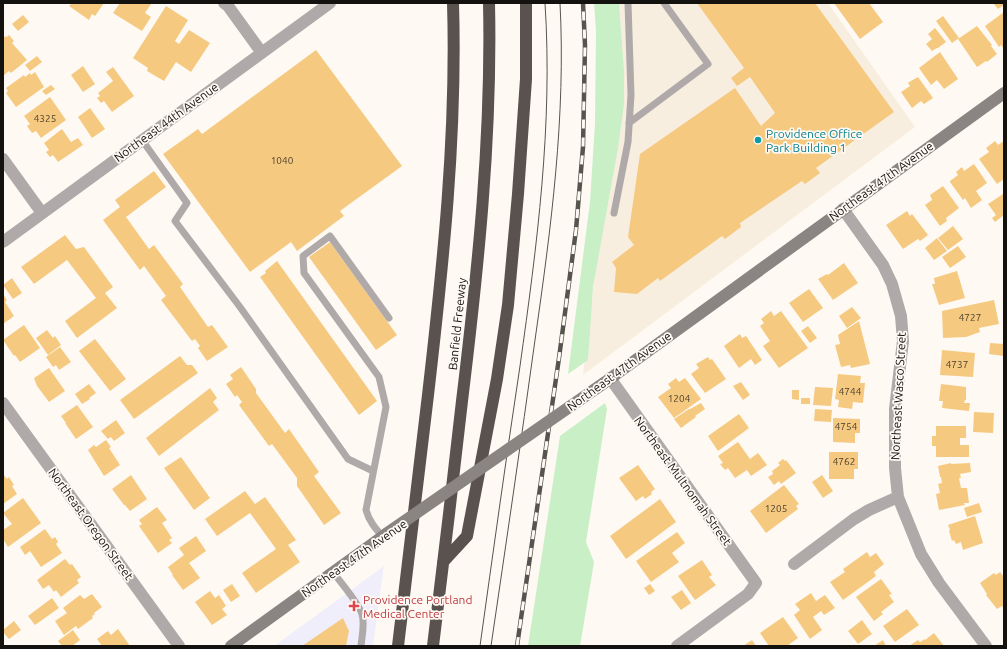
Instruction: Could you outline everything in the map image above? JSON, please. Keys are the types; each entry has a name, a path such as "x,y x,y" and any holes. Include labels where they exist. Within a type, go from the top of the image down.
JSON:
{"highway":[{"name":"Banfield Freeway","path":"398,646 433,349 446,222 453,100 453,3"},
{"name":"Banfield Freeway","path":"433,646 468,350 481,225 489,101 489,3"},
{"path":"443,562 467,536 497,380 508,305 519,186 526,79 526,3"}],"main road":[{"name":"Northeast 47th Avenue","path":"231,646 384,536 607,381 1004,92"}],"street":[{"path":"224,3 228,6 262,53"},
{"name":"Northeast 44th Avenue","path":"3,242 330,3"},
{"path":"3,159 42,213"},
{"name":"Northeast Wasco Street","path":"843,209 884,265 892,284 901,316 903,341 895,409 895,468 898,498 921,554 938,583 986,646"},
{"name":"Northeast Multnomah Street","path":"607,381 756,583 748,594 677,646"},
{"name":"Northeast Oregon Street","path":"3,403 179,646"},
{"path":"794,564 854,519 869,510 898,498"}],"lane":[{"path":"614,213 628,142 631,95 628,3"},
{"path":"629,123 708,64 664,3"},
{"path":"142,140 187,203 175,220 240,306 348,459 373,471"},
{"path":"384,536 371,523 366,510 386,407 379,377 304,272 302,256 330,236 389,318"},
{"path":"333,572 359,607 362,616 363,628 361,646"}],"shaded area":[{"path":"613,3 828,3 915,127 583,375 615,107"},
{"name":"Providence Portland Medical Center","path":"384,566 373,646 274,646"}],"green space":[{"path":"594,3 619,3 624,72 624,104 618,148 593,287 588,360 568,374 590,202 595,123 596,31"},
{"path":"605,403 607,409 586,542 594,562 580,646 528,646 560,436"}],"building":[{"path":"72,3 104,3 95,16 92,14 89,20 69,6"},
{"path":"120,3 151,4 145,13 151,17 142,31 113,13"},
{"name":"Providence Office Park Building 1","path":"697,3 815,3 894,112 816,168 820,173 805,184 802,181 740,223 741,227 725,239 722,236 660,281 658,278 637,294 614,292 616,268 612,262 634,245 628,237 640,154 735,88 761,126 775,113 750,77 737,86 731,78 744,68"},
{"path":"834,3 869,3 883,22 860,39"},
{"path":"993,3 1004,3 1004,5 998,9"},
{"path":"166,6 188,20 175,41 179,44 189,30 210,43 191,72 176,62 164,81 147,71 148,68 133,58"},
{"path":"1004,12 1004,49 1001,45 999,47 985,26"},
{"path":"23,15 29,22 18,31 12,24"},
{"path":"943,16 959,38 952,43 936,21"},
{"path":"977,26 997,54 987,62 986,61 977,67 958,39"},
{"path":"935,28 946,42 932,51 926,44 932,39 928,34"},
{"path":"9,35 14,41 12,43 27,60 11,73 9,71 3,76 3,38"},
{"path":"316,50 402,166 340,211 344,216 297,251 291,242 250,272 163,154 198,129 202,134"},
{"path":"940,52 958,79 944,89 937,80 931,85 919,68"},
{"path":"37,56 42,62 30,71 25,65"},
{"path":"83,66 95,84 83,92 71,75"},
{"path":"113,67 134,96 112,112 104,101 101,103 97,98 100,96 98,93 113,81 106,72"},
{"path":"35,72 44,87 16,107 6,93 8,91 6,88 24,75 25,77 30,73 31,75"},
{"path":"918,77 933,98 924,104 921,101 912,108 901,92 910,86 908,83 909,82"},
{"path":"51,85 55,89 46,95 42,91"},
{"path":"50,97 66,120 41,138 36,131 32,133 27,126 30,124 24,116"},
{"path":"90,108 105,129 92,138 78,117"},
{"path":"62,129 71,142 78,138 83,145 58,162 53,155 50,157 46,152 49,150 44,143"},
{"path":"995,141 998,145 1004,141 1004,179 997,184 979,159 989,152 986,148"},
{"path":"974,164 987,183 976,191 982,200 971,208 965,198 963,200 950,181 958,175 956,172 962,167 964,171"},
{"path":"154,171 166,187 126,217 149,249 154,245 183,284 180,287 208,327 212,325 228,347 207,361 198,348 200,346 195,339 192,341 161,300 166,296 144,266 140,270 103,220 120,207 115,200"},
{"path":"943,186 959,208 946,218 947,221 940,226 925,205 932,200 930,195"},
{"path":"1003,194 1004,215 995,222 992,218 996,215 988,204"},
{"path":"907,211 910,216 912,214 928,235 920,241 918,239 903,249 886,225"},
{"path":"953,226 963,239 948,250 938,238"},
{"path":"65,235 76,249 84,247 113,287 105,293 117,308 77,338 65,321 96,298 67,260 34,284 21,267"},
{"path":"937,238 947,251 934,260 925,248"},
{"path":"330,242 397,335 376,350 309,257"},
{"path":"958,246 966,257 950,268 942,257"},
{"path":"277,261 377,401 359,415 260,277"},
{"path":"844,263 858,283 833,300 818,279 827,274 828,275"},
{"path":"957,271 965,298 939,305 932,284 935,284 934,278"},
{"path":"12,278 22,293 13,299 3,285"},
{"path":"809,289 823,308 803,322 789,303"},
{"path":"3,294 7,300 5,302 14,316 3,324"},
{"path":"994,300 999,324 979,328 980,332 966,337 943,338 942,311"},
{"path":"852,307 861,318 847,328 839,316"},
{"path":"771,311 774,316 781,311 808,348 779,368 763,346 770,341 760,326 764,323 761,319"},
{"path":"859,321 870,364 851,368 850,365 841,367 835,345 840,344 838,335"},
{"path":"24,325 40,348 20,362 3,340"},
{"path":"808,326 817,338 810,343 801,331"},
{"path":"47,330 53,338 55,336 61,345 48,355 36,338"},
{"path":"740,334 742,338 746,336 762,360 755,365 751,359 739,368 724,346"},
{"path":"95,339 126,379 110,391 79,351"},
{"path":"990,343 1004,344 1004,356 989,354"},
{"path":"60,347 71,362 59,370 56,365 53,367 46,357"},
{"path":"942,350 975,353 973,377 940,375"},
{"path":"180,356 187,365 192,365 198,373 134,419 120,400"},
{"path":"708,357 710,360 712,359 726,379 705,393 691,374 699,368 696,364"},
{"path":"241,367 256,389 256,393 285,433 289,429 319,472 314,476 341,513 324,525 297,486 297,478 272,444 269,446 239,405 242,402 237,395 235,397 226,384 233,379 230,375"},
{"path":"49,368 65,391 49,402 37,386 34,378"},
{"path":"838,374 861,376 860,383 865,383 863,403 853,402 852,409 838,407 839,400 835,399"},
{"path":"676,378 679,382 685,378 701,399 674,418 658,397 671,388 668,384"},
{"path":"741,382 750,395 743,400 733,386"},
{"path":"89,384 96,393 82,404 75,394"},
{"path":"941,384 966,387 966,400 964,403 970,403 969,411 942,408 943,401 939,401"},
{"path":"815,387 833,388 831,406 813,405"},
{"path":"210,388 217,398 213,402 219,410 159,456 146,438"},
{"path":"792,390 799,390 799,400 792,399"},
{"path":"801,398 810,398 810,404 801,404"},
{"path":"701,403 705,409 681,428 674,419"},
{"path":"77,405 93,427 76,439 61,416"},
{"path":"815,409 832,410 831,422 814,421"},
{"path":"974,412 994,413 993,433 973,432"},
{"path":"739,414 749,428 718,451 708,436"},
{"path":"833,418 860,419 860,433 855,433 855,443 833,442"},
{"path":"116,420 125,433 114,441 111,437 108,439 101,431"},
{"path":"936,426 966,426 966,438 960,438 960,445 969,445 969,457 936,457 936,446 932,446 932,436 936,436"},
{"path":"106,440 111,447 109,448 120,465 104,476 88,450 94,445 96,447"},
{"path":"738,442 750,459 758,453 767,465 751,476 747,470 735,478 728,468 725,470 720,464 723,463 718,456"},
{"path":"829,452 858,452 858,469 854,469 854,479 829,479"},
{"path":"181,457 210,498 194,510 164,468"},
{"path":"783,459 785,461 786,460 796,473 781,484 779,481 774,485 768,477 773,474 772,471 780,465 778,463"},
{"path":"951,463 970,463 971,472 960,474 961,478 959,478 961,488 967,488 969,503 939,510 936,494 940,493 938,484 942,483 938,466"},
{"path":"638,465 655,489 651,492 652,494 645,499 643,496 636,501 619,478"},
{"path":"3,474 7,479 9,477 17,494 3,504"},
{"path":"131,475 147,499 130,511 112,489"},
{"path":"822,475 833,491 823,498 812,482"},
{"path":"784,485 799,504 796,506 798,509 766,533 750,511"},
{"path":"245,491 255,504 265,497 296,540 288,545 300,562 256,593 242,573 276,549 250,513 217,536 205,519"},
{"path":"23,498 41,523 8,547 3,539 3,530 12,524 3,513"},
{"path":"660,499 676,522 626,559 610,536"},
{"path":"979,503 982,512 967,517 964,508"},
{"path":"157,507 167,520 162,523 172,538 169,540 172,543 158,553 139,526 142,524 139,520"},
{"path":"975,516 983,543 963,550 961,542 956,544 954,540 952,541 948,525"},
{"path":"45,529 52,539 55,537 58,542 56,544 62,553 41,567 30,551 25,555 20,547"},
{"path":"677,532 685,543 672,553 679,562 651,582 636,561"},
{"path":"196,536 206,551 189,563 200,578 183,590 168,567 184,555 179,548"},
{"path":"867,552 870,557 876,553 884,564 874,572 876,576 843,600 830,582 845,572 843,569"},
{"path":"65,559 70,565 72,564 81,577 77,580 79,583 61,597 56,590 54,592 49,585 43,589 37,580"},
{"path":"702,560 712,575 709,577 716,585 695,600 678,576"},
{"path":"1000,572 1004,577 1004,609 1002,606 997,609 986,595 987,594 980,583 994,573 996,575"},
{"path":"881,579 892,594 889,595 894,602 881,612 883,614 874,621 856,597"},
{"path":"232,584 240,596 231,602 223,590"},
{"path":"650,584 655,591 649,595 644,588"},
{"path":"682,590 691,603 681,610 671,597"},
{"path":"210,591 215,598 219,595 226,606 222,609 227,615 212,625 195,602"},
{"path":"811,593 816,601 825,595 835,608 824,615 821,611 813,617 822,630 810,639 794,615 800,610 795,604"},
{"path":"92,594 102,607 94,613 95,614 92,616 93,618 78,629 76,626 64,635 55,621 67,613 63,608 80,595 84,599"},
{"path":"52,598 59,608 35,625 28,616"},
{"path":"907,609 919,625 895,642 883,626"},
{"path":"783,617 798,638 787,646 769,646 760,633"},
{"path":"343,618 349,631 346,646 302,646"},
{"path":"862,620 872,634 858,644 848,631"},
{"path":"14,621 21,630 9,639 3,630"},
{"path":"118,629 130,646 102,646 97,639 108,631 111,635"},
{"path":"73,630 80,640 72,646 62,646 58,641"},
{"path":"934,633 944,646 909,646 918,640 920,642 925,640"},
{"path":"752,640 756,646 743,646"},
{"path":"883,640 886,646 874,646"}],"tram line":[{"path":"480,646 526,321 542,185 547,94 545,3"},
{"path":"491,646 552,214 561,88 560,3"}],"railway":[{"path":"517,646 576,230 583,147 585,45 583,3"}],"place":[{"name":"Providence Office Park Building 1","path":"758,140"},
{"name":"Providence Portland Medical Center","path":"354,606"}]}
